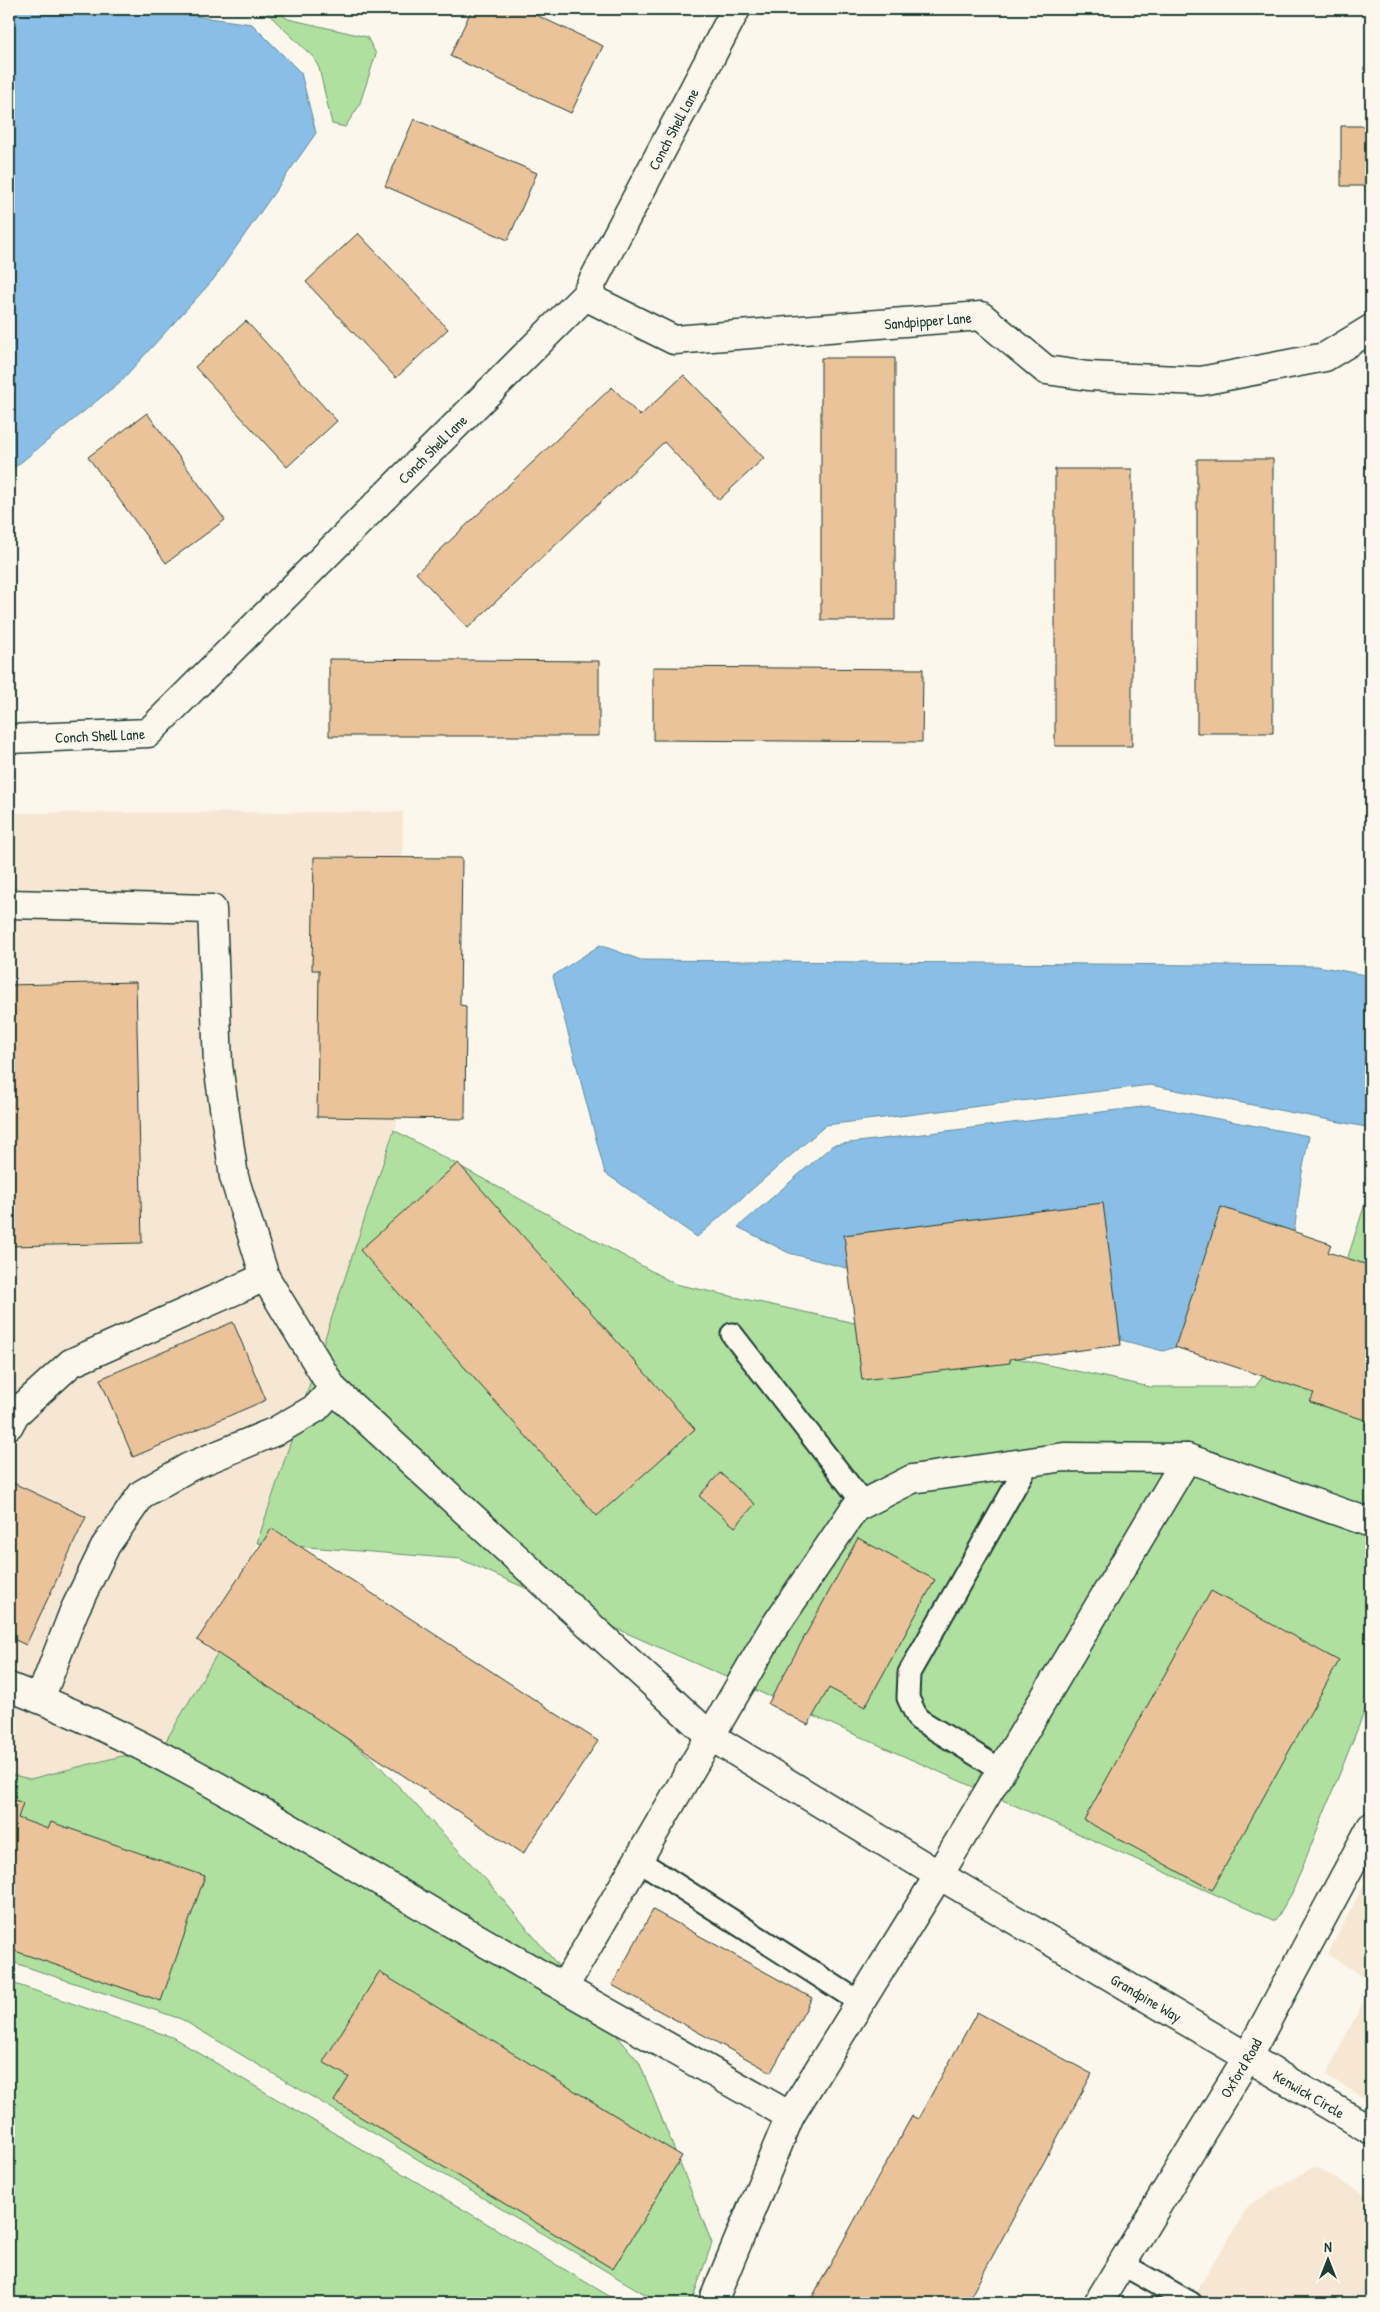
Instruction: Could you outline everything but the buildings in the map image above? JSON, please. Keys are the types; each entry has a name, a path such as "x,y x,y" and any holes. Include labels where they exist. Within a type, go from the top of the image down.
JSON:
{"street":[{"name":"Conch Shell Lane","path":"9,739 148,733 585,296 736,9"},
{"name":"Sandpipper Lane","path":"585,296 674,340 981,316 1046,370 1088,376 1201,381 1325,357 1371,329"},
{"name":"Grandpine Way","path":"9,904 212,909 218,1065 234,1177 265,1277 333,1389 710,1736 939,1875 1248,2056"},
{"path":"9,1425 15,1414 71,1363 265,1277"},
{"path":"40,1699 74,1611 106,1546 142,1494 189,1467 276,1431 316,1408 333,1389"},
{"path":"564,1988 771,1632 855,1508 912,1479 1064,1457 1187,1458 1371,1523"},
{"path":"714,2299 790,2116 939,1875 1187,1458"},
{"path":"9,1687 61,1706 183,1766 564,1988 790,2116"},
{"name":"Oxford Road","path":"1098,2303 1248,2056 1371,1827"},
{"name":"Kenwick Circle","path":"1248,2056 1371,2130"}],"lane":[{"path":"732,1334 864,1504"},
{"path":"1001,1770 918,1719 908,1698 909,1673 1029,1462"},
{"path":"638,1860 861,2003"},
{"path":"1122,2264 1191,2303"}],"shaded area":[{"path":"403,812 400,1113 224,1642 157,1756 121,1756 30,1779 9,1774 9,813"},
{"path":"1371,1872 1371,1981 1327,1954"},
{"path":"1371,1986 1371,2102 1326,2075"},
{"path":"1315,2166 1371,2199 1371,2303 1189,2303 1249,2205"}],"green space":[{"path":"263,9 274,9 288,19 367,37 376,54 359,106 345,127 332,124 319,68 313,57"},
{"path":"394,1130 675,1284 1150,1387 1255,1387 1346,1263 1371,1185 1371,1695 1292,1893 1275,1921 460,1559 257,1543"},
{"path":"224,1642 373,1759 488,1882 639,2062 712,2243 691,2303 660,2303 181,2019 9,1961 9,1774 30,1779 122,1756 157,1756"},
{"path":"9,1982 172,2037 621,2303 9,2303"}],"water":[{"path":"9,9 166,9 195,16 252,24 301,73 316,133 213,280 120,382 9,472"},
{"path":"600,945 641,960 1317,966 1371,976 1371,1128 1150,1085 826,1125 697,1237 605,1173 553,976"},
{"path":"1150,1106 1309,1136 1301,1178 1285,1305 1224,1332 1163,1351 789,1253 738,1227 833,1145"}]}
